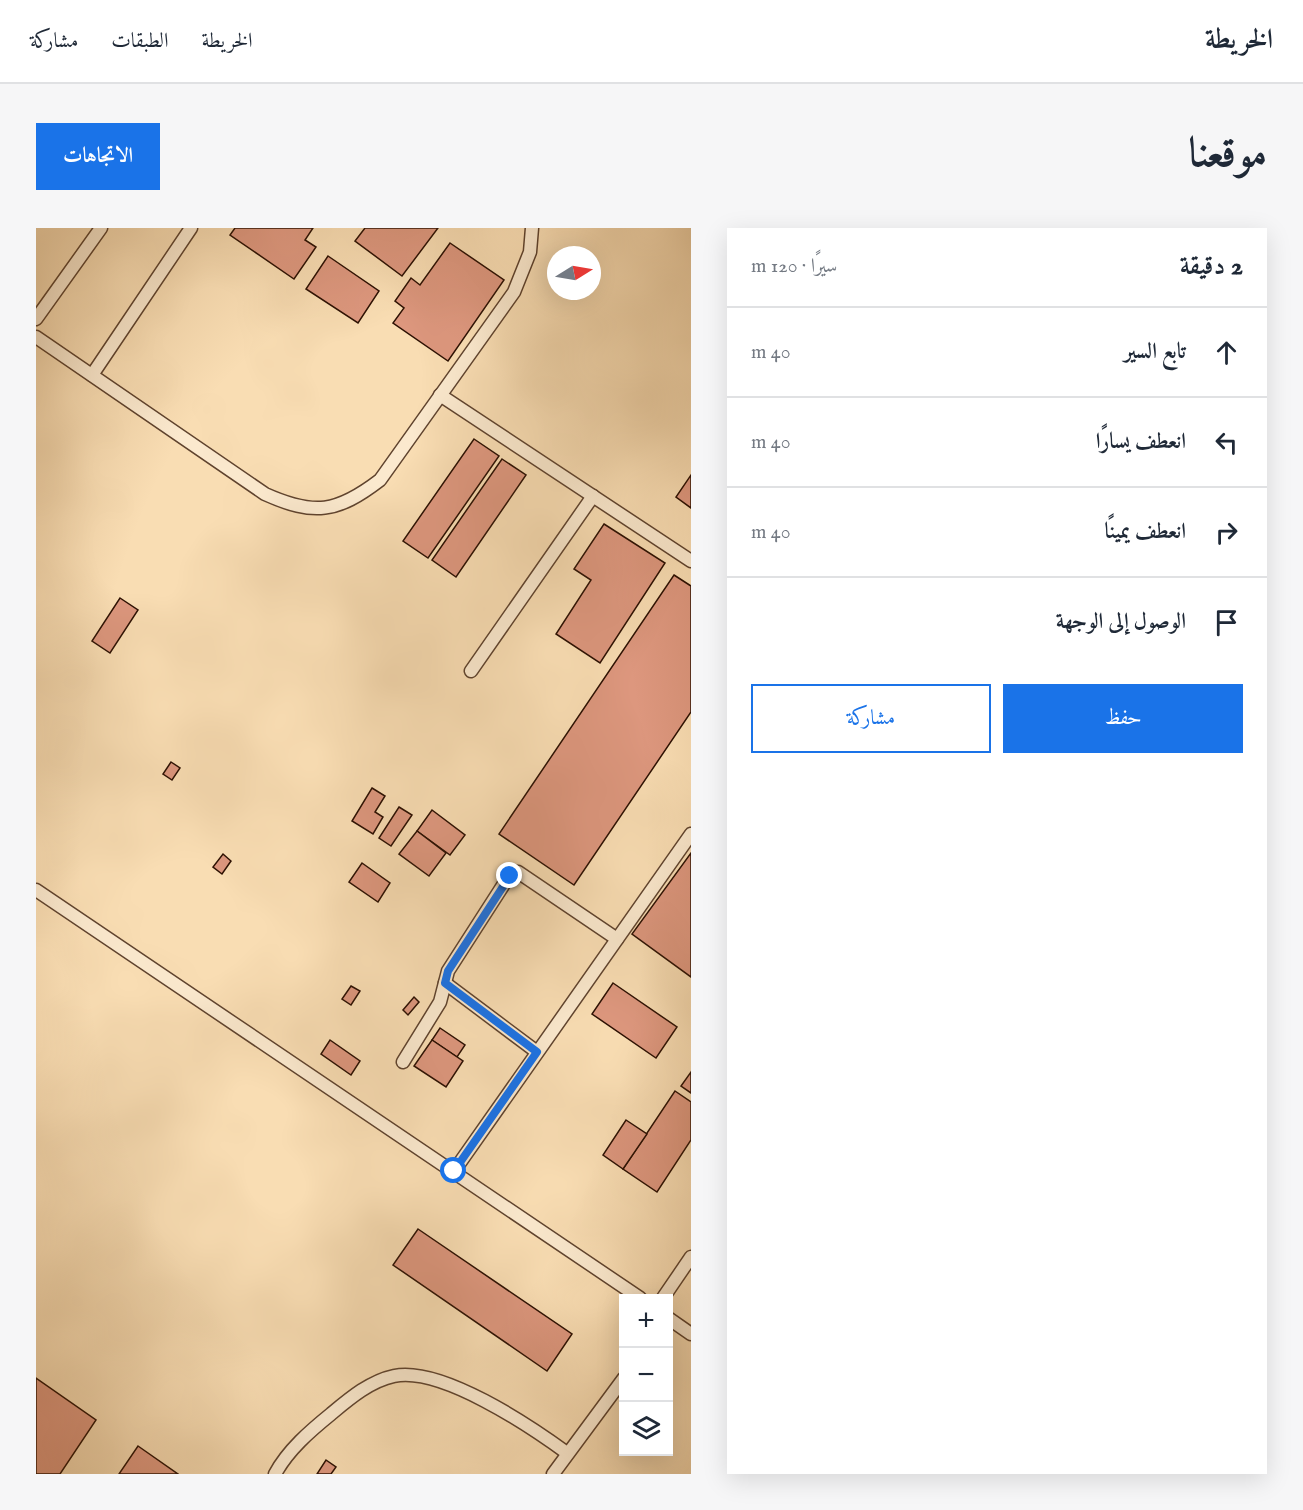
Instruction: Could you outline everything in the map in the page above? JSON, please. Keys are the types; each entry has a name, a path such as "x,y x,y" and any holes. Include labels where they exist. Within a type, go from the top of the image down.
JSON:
{"lane":[{"path":"36,319 101,228"},
{"path":"92,375 191,228"},
{"path":"36,336 265,494 293,507 325,508 355,499 380,480 514,292 530,252 532,228"},
{"path":"440,395 691,561"},
{"path":"471,671 593,496"},
{"path":"454,1171 691,834"},
{"path":"403,1062 440,1002 448,971 515,872 617,939"},
{"path":"36,890 633,1294"},
{"path":"445,983 537,1052"},
{"path":"666,1294 691,1257"},
{"path":"673,1321 691,1334"},
{"path":"274,1474 296,1447 338,1408 378,1381 395,1376 431,1379 460,1390 516,1418 567,1454"},
{"path":"553,1474 619,1385"}],"building":[{"path":"235,228 313,228 305,240 316,247 294,279 230,235"},
{"path":"365,228 438,228 402,276 355,241"},
{"path":"450,243 504,280 448,361 393,323 404,308 395,301 411,278 420,285"},
{"path":"328,256 379,291 358,323 306,289"},
{"path":"474,439 499,456 428,558 403,541"},
{"path":"502,459 526,475 456,577 432,560"},
{"path":"691,475 691,508 676,497"},
{"path":"604,524 665,563 600,663 556,634 591,580 574,569"},
{"path":"674,575 691,586 691,712 574,885 499,834"},
{"path":"120,598 138,610 110,653 92,641"},
{"path":"171,762 180,768 172,780 163,774"},
{"path":"372,788 385,796 375,812 383,817 373,834 352,821"},
{"path":"399,807 412,815 391,846 379,838"},
{"path":"432,810 465,835 450,855 417,831"},
{"path":"417,831 446,853 429,876 399,854"},
{"path":"691,853 691,977 632,934"},
{"path":"223,854 231,861 222,874 213,867"},
{"path":"362,863 390,883 378,902 349,882"},
{"path":"613,983 677,1027 656,1058 592,1014"},
{"path":"351,986 360,991 351,1005 342,999"},
{"path":"414,997 419,1002 408,1015 403,1010"},
{"path":"440,1028 465,1045 457,1057 432,1040"},
{"path":"330,1040 360,1061 351,1075 321,1054"},
{"path":"432,1040 463,1061 446,1087 414,1066"},
{"path":"691,1072 691,1093 681,1086"},
{"path":"675,1091 691,1102 691,1140 657,1192 623,1169"},
{"path":"626,1120 647,1134 623,1169 603,1155"},
{"path":"418,1229 572,1334 547,1371 393,1265"},
{"path":"36,1378 96,1420 60,1474 36,1474"},
{"path":"138,1446 178,1474 119,1474"},
{"path":"326,1460 336,1467 331,1474 317,1474"}],"route":[{"path":"454,1171 537,1052 445,983 448,971 510,876"}]}
